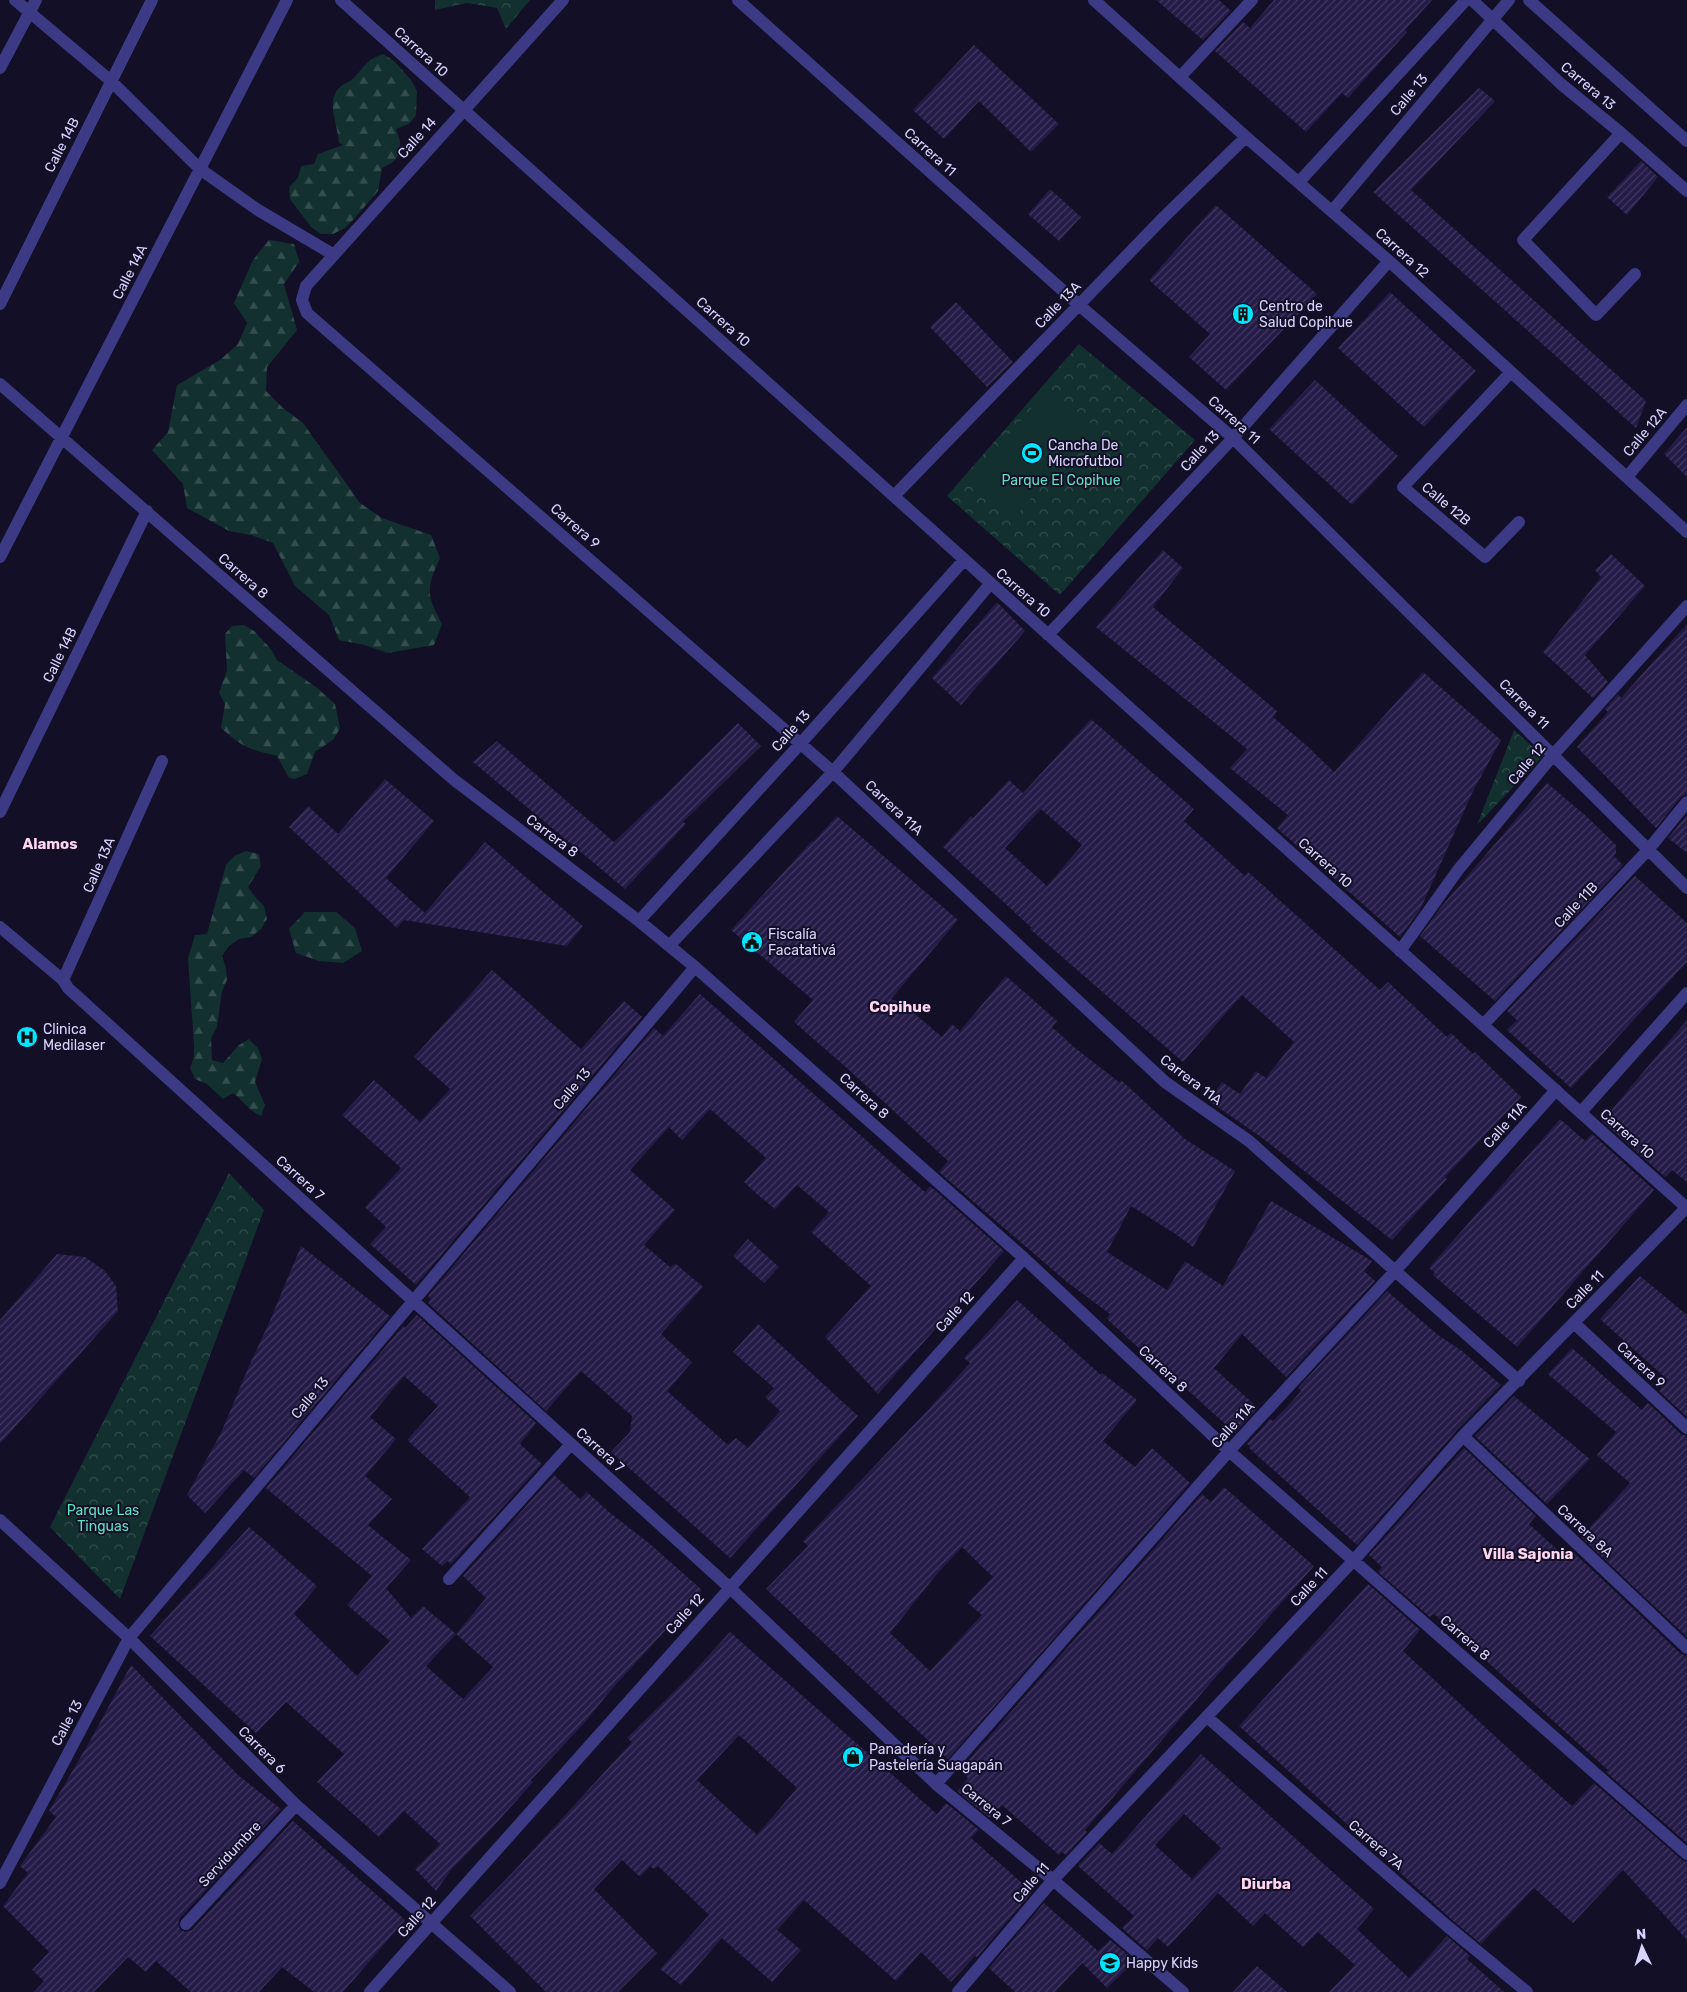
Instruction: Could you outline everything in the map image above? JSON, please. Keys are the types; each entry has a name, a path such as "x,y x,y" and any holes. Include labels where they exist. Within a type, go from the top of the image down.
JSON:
{"street":[{"path":"15,0 111,81 200,169 258,210 334,255"},
{"path":"0,68 36,0"},
{"name":"Calle 14B","path":"0,304 152,0"},
{"name":"Calle 14A","path":"0,557 287,0"},
{"name":"Carrera 10","path":"341,0 990,584 1687,1207"},
{"name":"Calle 14","path":"302,300 306,286 563,0"},
{"name":"Carrera 11","path":"738,0 1079,305 1233,438 1554,754 1687,888"},
{"name":"Carrera 12","path":"1094,0 1246,137 1389,261 1687,532"},
{"path":"1180,77 1252,0"},
{"name":"Calle 13","path":"1300,182 1466,0"},
{"name":"Carrera 13","path":"1472,0 1561,84 1687,191"},
{"name":"Calle 13","path":"1332,211 1510,0"},
{"name":"Carrera 13","path":"1529,0 1687,141"},
{"path":"1621,133 1523,240 1596,315 1635,274"},
{"name":"Calle 13A","path":"894,496 1164,217 1246,137"},
{"name":"Calle 13","path":"1048,635 1233,438 1389,261"},
{"name":"Carrera 9","path":"302,300 307,313 833,772"},
{"name":"Calle 12B","path":"1511,372 1403,487 1484,557 1519,522"},
{"name":"Carrera 8","path":"0,384 453,779 695,966 1024,1258 1229,1451 1687,1854"},
{"name":"Calle 12A","path":"1627,477 1687,406"},
{"name":"Calle 14B","path":"0,812 146,512"},
{"name":"Calle 13","path":"639,921 964,560"},
{"path":"670,945 833,772 990,584"},
{"name":"Calle 12","path":"1400,951 1458,870 1554,754 1687,606"},
{"name":"Calle 13A","path":"63,980 162,762"},
{"name":"Carrera 11A","path":"833,772 1165,1082 1250,1140 1518,1381"},
{"name":"Calle 11B","path":"1483,1025 1648,850 1687,802"},
{"name":"Carrera 7","path":"0,927 63,980 68,988 729,1587 936,1784 1053,1880 1183,1992"},
{"name":"Calle 13","path":"0,1883 129,1638 695,966"},
{"path":"1580,1112 1687,993"},
{"name":"Calle 11A","path":"936,1784 1229,1451 1396,1270 1556,1090"},
{"name":"Calle 11","path":"958,1992 1053,1880 1354,1560 1463,1436 1687,1207"},
{"name":"Calle 12","path":"370,1992 1024,1258"},
{"name":"Carrera 9","path":"1574,1323 1687,1428"},
{"name":"Carrera 8A","path":"1463,1436 1687,1648"},
{"path":"449,1579 571,1444"},
{"name":"Carrera 6","path":"0,1520 129,1638 296,1805 510,1992"},
{"name":"Carrera 7A","path":"1207,1718 1447,1926 1527,1992"},
{"name":"Servidumbre","path":"186,1924 296,1805"}],"green space":[{"path":"435,0 530,0 506,29 497,8 467,3 435,10"},
{"path":"383,54 394,61 411,80 417,91 416,115 409,124 396,129 401,153 393,162 382,168 378,191 345,228 333,234 321,234 311,227 290,199 289,187 298,178 301,166 314,164 318,154 343,145 339,143 333,114 333,99 342,86 351,81 369,61"},
{"path":"269,240 294,244 301,267 299,262 284,284 297,330 267,367 266,391 283,408 303,423 360,503 382,518 431,535 440,558 432,577 430,591 433,605 442,624 434,645 388,653 364,645 339,640 329,615 295,586 273,543 251,535 229,531 187,508 183,484 152,450 168,432 177,385 220,360 238,344 247,323 234,303 253,260"},
{"name":"Parque El Copihue","path":"1079,344 1195,440 1060,595 947,496"},
{"name":"Cancha De Microfutbol","path":"1049,388 1094,426 1014,518 970,480"},
{"path":"244,625 254,631 271,649 277,660 316,687 335,704 340,728 334,739 315,752 307,774 295,779 289,778 277,756 247,747 221,728 225,704 219,693 227,670 225,634 232,626"},
{"path":"1514,730 1543,756 1477,825"},
{"path":"246,851 259,854 261,866 248,887 264,906 267,919 261,929 251,937 239,939 229,946 222,956 227,980 222,991 217,1027 211,1038 212,1060 223,1063 239,1045 249,1039 258,1048 262,1059 255,1082 265,1105 261,1116 250,1109 233,1093 223,1099 207,1084 195,1079 190,1068 194,1057 194,1046 188,958 195,935 207,934 226,865 234,856"},
{"path":"305,912 336,912 355,928 362,951 343,963 319,961 296,953 289,929"},
{"name":"Parque Las Tinguas","path":"229,1173 264,1210 120,1599 50,1527"}],"building":[{"path":"1156,0 1219,0 1231,11 1203,40"},
{"path":"1274,0 1432,0 1405,30 1407,32 1348,98 1342,93 1306,132 1215,51 1243,22 1250,28"},
{"path":"974,45 1059,124 1031,152 979,101 944,139 913,110"},
{"path":"1479,88 1495,101 1411,190 1646,401 1636,428 1373,192"},
{"path":"1641,161 1658,177 1627,215 1607,197"},
{"path":"1050,189 1081,217 1059,241 1028,214"},
{"name":"Centro de Salud Copihue","path":"1216,205 1317,294 1226,390 1189,357 1210,334 1149,280"},
{"path":"1390,292 1476,371 1424,427 1338,348"},
{"path":"956,302 1013,362 987,387 930,327"},
{"path":"1315,380 1398,456 1352,505 1269,429"},
{"path":"1687,427 1687,477 1664,454"},
{"path":"1163,550 1183,568 1153,607 1277,711 1273,717 1334,772 1423,672 1501,740 1473,791 1420,910 1400,937 1277,828 1288,815 1230,768 1247,749 1096,627"},
{"path":"1611,554 1645,586 1585,655 1608,682 1593,698 1543,652 1601,577 1595,570"},
{"path":"997,602 1025,631 961,705 932,678"},
{"path":"1687,624 1687,794 1681,797 1656,828 1577,747 1608,712 1605,709 1618,694 1621,698"},
{"path":"1091,719 1194,809 1184,821 1245,876 1248,872 1380,990 1388,982 1447,1037 1451,1033 1473,1054 1475,1052 1521,1097 1445,1177 1447,1179 1392,1240 1261,1137 1209,1101 1222,1082 1240,1094 1256,1071 1266,1078 1294,1042 1242,995 1183,1062 1030,929 1032,928 943,847 971,816 973,818 1009,780 1023,793","holes":["1041,809 1082,845 1047,886 1005,848"]},
{"path":"738,723 761,746 683,822 686,824 625,889 473,762 497,741 614,842 660,800"},
{"path":"385,779 434,821 386,878 425,913 485,842 583,926 567,946 404,920 397,928 289,827 308,806 338,834"},
{"path":"1547,783 1586,816 1616,845 1614,856 1623,865 1495,1001 1420,936 1441,907"},
{"path":"1687,815 1687,853 1668,838"},
{"path":"837,816 958,920 891,999 902,1003 942,1037 952,1024 960,1031 1006,976 1057,1021 1052,1027 1074,1047 1120,1083 1121,1080 1185,1139 1235,1171 1193,1247 1131,1206 1107,1252 1167,1290 1185,1261 1223,1286 1271,1201 1372,1261 1364,1271 1375,1281 1286,1377 1242,1334 1214,1368 1258,1408 1235,1433 1107,1319 1110,1314 1067,1282 939,1172 948,1161 794,1022 813,1000 731,930"},
{"path":"1635,876 1687,923 1687,962 1571,1088 1507,1030 1517,1020 1507,1011"},
{"path":"492,970 581,1049 624,1001 642,1017 416,1285 370,1244 386,1227 365,1207 401,1168 342,1115 374,1080 420,1122 450,1089 414,1057"},
{"path":"700,994 925,1192 930,1186 1004,1251 878,1394 825,1337 871,1286 811,1232 829,1212 797,1185 775,1209 758,1195 744,1182 766,1158 710,1109 682,1140 669,1127 630,1170 675,1210 644,1245 670,1267 676,1264 703,1287 661,1334 692,1362 667,1391 728,1445 736,1438 748,1448 780,1411 765,1397 774,1388 733,1352 758,1324 858,1416 730,1558 611,1452 630,1432 632,1416 581,1371 546,1411 428,1303 431,1299 428,1296 654,1028 663,1036"},
{"path":"1687,1020 1687,1182 1672,1170 1665,1177 1602,1121"},
{"path":"1560,1119 1585,1141 1592,1134 1654,1190 1517,1347 1433,1275 1435,1273 1429,1268"},
{"path":"748,1239 779,1267 764,1283 733,1256"},
{"path":"301,1246 390,1316 254,1478 244,1470 205,1513 187,1495 221,1433"},
{"path":"57,1254 85,1257 105,1271 116,1286 118,1311 0,1444 0,1320"},
{"path":"1640,1276 1687,1315 1687,1417 1659,1391 1668,1380 1600,1319"},
{"path":"1387,1291 1438,1335 1462,1351 1501,1385 1457,1430 1357,1545 1249,1448 1250,1446 1247,1444 1270,1419 1273,1421 1287,1407 1301,1391 1298,1388"},
{"path":"1017,1300 1101,1375 1102,1373 1137,1400 1103,1441 1135,1467 1152,1448 1190,1483 948,1759 766,1589 808,1546 803,1541 970,1363 964,1358","holes":["962,1547 993,1577 968,1603 982,1615 930,1671 890,1633 936,1575"]},
{"path":"417,1315 536,1423 520,1444 542,1464 451,1564 448,1561 442,1566 422,1549 470,1497 407,1440 438,1406 404,1376 370,1417 396,1439 365,1476 392,1499 368,1525 411,1560 386,1588 411,1618 423,1606 456,1634 486,1598 463,1576 554,1475 580,1499 587,1492 702,1590 531,1780 533,1782 492,1828 451,1870 436,1891 415,1869 440,1844 404,1811 379,1837 317,1782 344,1754 286,1702 256,1733 150,1636 249,1527 317,1586 294,1614 357,1676 390,1641 347,1605 372,1576 266,1488 403,1326 405,1328","holes":["456,1634 493,1667 463,1699 426,1666"]},
{"path":"1572,1348 1642,1410 1648,1403 1681,1434 1687,1436 1687,1637 1581,1537 1630,1483 1597,1455 1616,1432 1548,1374"},
{"path":"1514,1396 1590,1459 1547,1504 1475,1436"},
{"path":"1464,1448 1536,1516 1529,1524 1564,1556 1570,1549 1681,1654 1687,1656 1687,1843 1606,1772 1608,1770 1434,1614 1430,1617 1378,1572 1382,1567 1369,1555"},
{"path":"1224,1487 1314,1566 1214,1679 1085,1830 1087,1832 1066,1855 1062,1852 1059,1855 1002,1805 990,1818 957,1791 968,1778 960,1770 1202,1494 1211,1502"},
{"path":"1368,1584 1420,1630 1403,1651 1572,1806 1594,1783 1682,1860 1687,1862 1687,1940 1623,1870 1573,1923 1534,1888 1481,1944 1451,1919 1239,1726"},
{"path":"730,1632 937,1814 946,1803 979,1830 971,1838 1032,1892 977,1957 975,1956 951,1982 921,1952 896,1981 804,1900 777,1930 801,1950 772,1982 722,1938 681,1985 660,1969 709,1915 658,1866 654,1869 650,1866 640,1877 622,1860 594,1889 657,1953 618,1992 546,1992 470,1916 632,1742 627,1738 687,1679","holes":["739,1735 797,1788 757,1835 697,1780"]},
{"path":"131,1665 239,1776 281,1809 180,1918 178,1923 180,1930 185,1932 192,1930 293,1821 405,1920 343,1992 314,1992 282,1967 259,1992 191,1992 156,1961 146,1972 128,1957 94,1992 34,1992 44,1981 32,1970 49,1952 3,1906 28,1873 20,1866 56,1817 49,1811"},
{"path":"1201,1754 1374,1909 1357,1929 1409,1978 1447,1936 1470,1956 1467,1959 1504,1992 1329,1992 1355,1965 1318,1932 1303,1947 1265,1913 1253,1926 1218,1893 1168,1947 1158,1938 1147,1950 1122,1928 1134,1916 1078,1866 1099,1843 1112,1854","holes":["1184,1814 1221,1848 1192,1879 1155,1845"]},
{"path":"1044,1903 1098,1951 1110,1940 1135,1961 1107,1988 1082,1963 1055,1992 1015,1992 989,1968"},
{"path":"1257,1966 1287,1992 1233,1992"}],"place":[{"name":"Centro de Salud Copihue","path":"1243,314"},
{"name":"Cancha De Microfutbol","path":"1032,453"},
{"name":"Fiscalía Facatativá","path":"752,942"},
{"name":"Clinica Medilaser","path":"27,1037"},
{"name":"Panadería y Pastelería Suagapán","path":"853,1757"},
{"name":"Happy Kids","path":"1110,1963"}],"district":[{"name":"Alamos","path":"50,844"},
{"name":"Copihue","path":"900,1007"},
{"name":"Villa Sajonia","path":"1528,1554"},
{"name":"Diurba","path":"1266,1884"}]}
